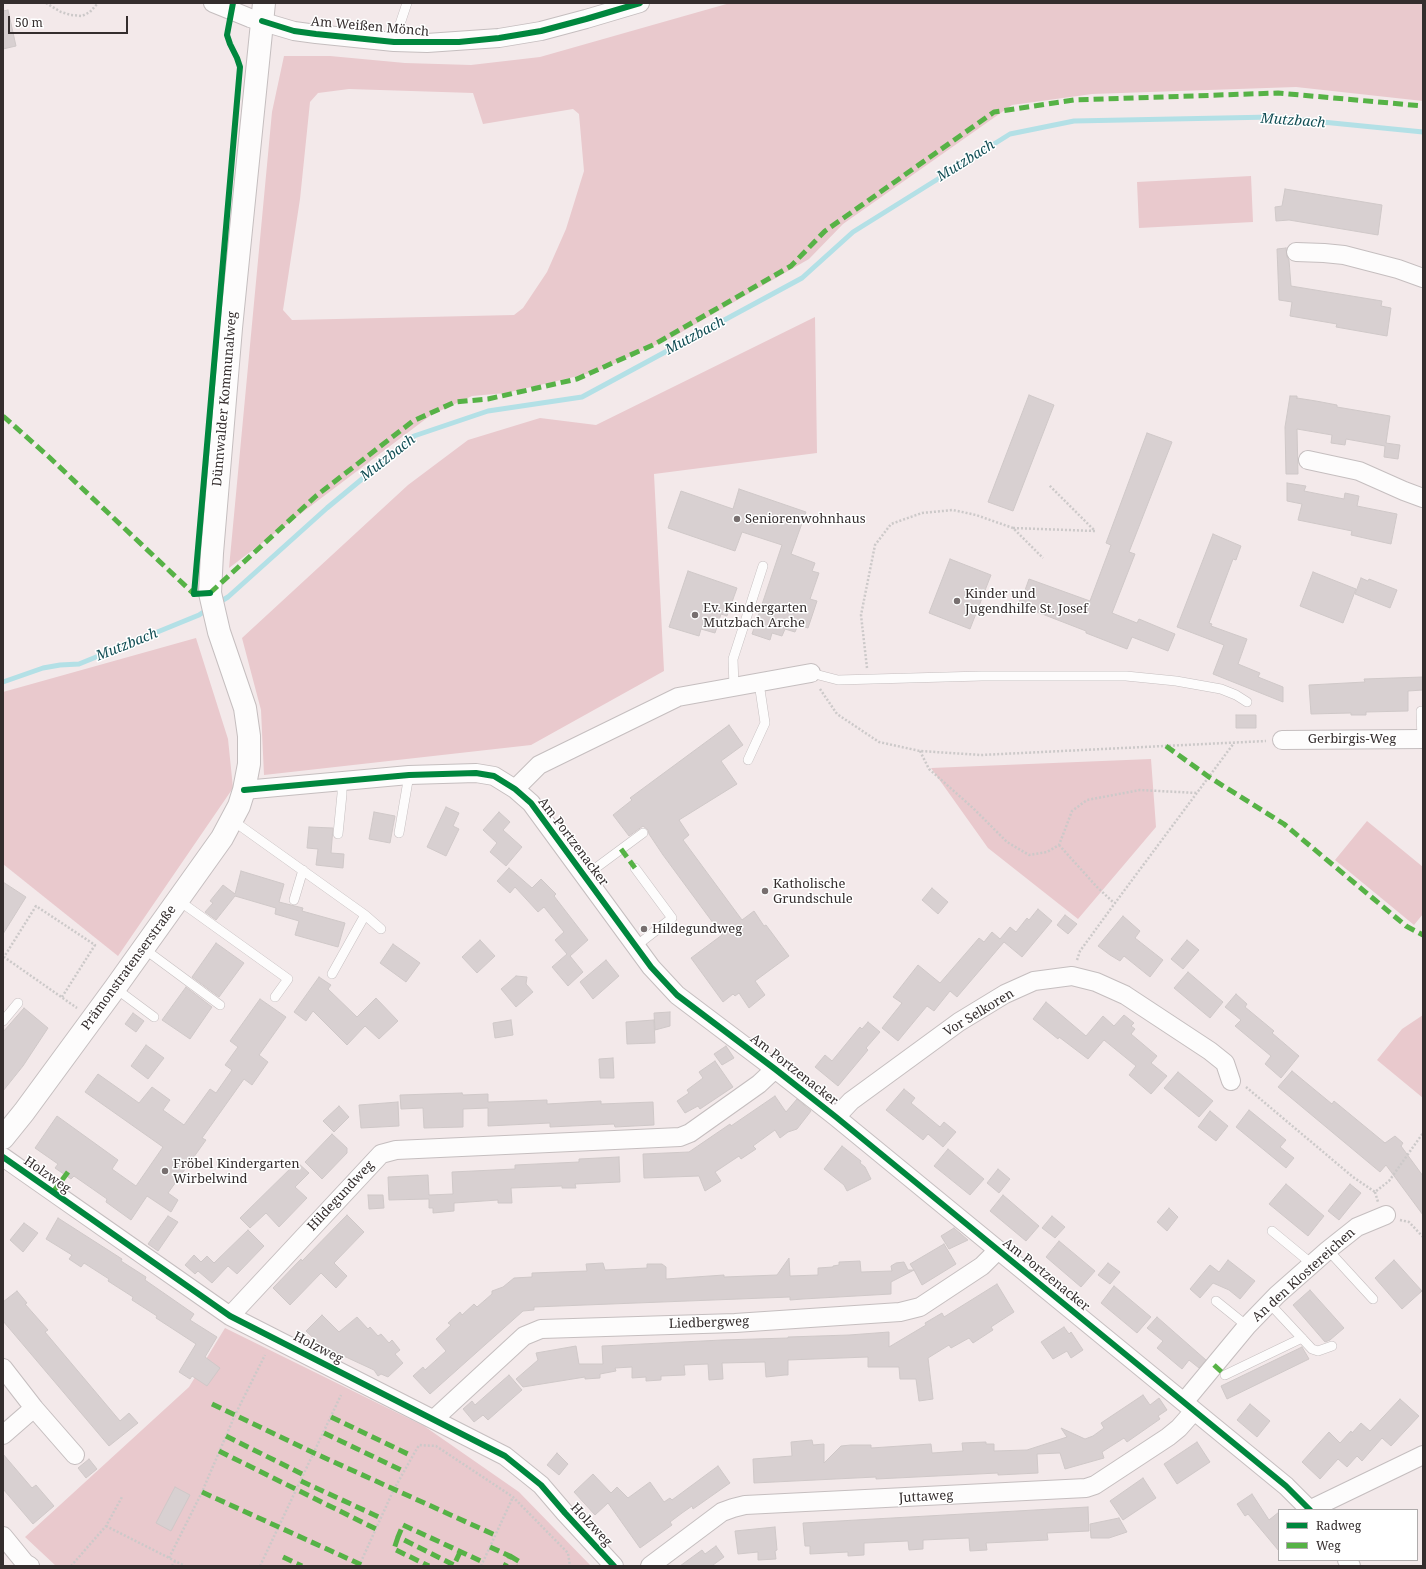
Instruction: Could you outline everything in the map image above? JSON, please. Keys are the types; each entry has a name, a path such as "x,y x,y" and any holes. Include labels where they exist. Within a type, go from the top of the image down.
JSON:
{"main road":[{"name":"Dünnwalder Kommunalweg","path":"244,790 249,764 249,736 244,708 219,632 211,600 212,553 231,328 263,12"},
{"name":"Prämonstratenserstraße","path":"3,1138 115,988 222,838 239,806 244,790"}],"street":[{"name":"Am Weißen Mönch","path":"213,3 231,11 263,12 294,31 394,42 459,42 541,31 640,3"},
{"path":"1296,252 1344,255 1398,269 1423,278"},
{"path":"1308,460 1359,471 1423,498"},
{"path":"515,789 539,765 678,697 811,673"},
{"name":"Gerbirgis-Weg","path":"1282,740 1422,739"},
{"name":"Am Portzenacker","path":"244,790 409,775 476,773 494,776 515,789 531,803 651,967 677,995 776,1069 1286,1486 1309,1509"},
{"name":"Vor Selkoren","path":"836,1118 851,1101 959,1022 998,998 1034,982 1072,976 1096,982 1125,994 1225,1063 1231,1081"},
{"name":"Hildegundweg","path":"230,1316 381,1154 396,1150 680,1137 690,1133 759,1084 776,1069"},
{"name":"Holzweg","path":"3,1157 230,1316 505,1456 540,1485 614,1566"},
{"name":"An den Klostereichen","path":"1189,1406 1247,1326 1269,1303 1328,1250 1357,1227 1386,1215"},
{"name":"Liedbergweg","path":"434,1419 524,1336 541,1330 735,1322 900,1312 920,1307 982,1266 998,1250"},
{"path":"3,1368 34,1408 75,1455"},
{"name":"Juttaweg","path":"650,1566 722,1512 733,1508 745,1506 1086,1488 1095,1485 1168,1437 1179,1428 1189,1406"},
{"path":"3,1435 34,1408"},
{"path":"1312,1509 1423,1455"},
{"path":"4,1540 25,1563 30,1566"}],"lane":[{"path":"394,42 407,3"},
{"path":"734,687 733,659 763,566"},
{"path":"811,673 838,680 982,676 1126,676 1176,681 1221,689 1236,695 1247,702"},
{"path":"748,760 765,723 759,683"},
{"path":"1422,739 1421,711 1423,711"},
{"path":"399,833 409,775"},
{"path":"338,834 342,780"},
{"path":"232,820 381,928"},
{"path":"585,876 643,833"},
{"path":"635,868 672,918 636,946"},
{"path":"294,900 303,870"},
{"path":"178,900 288,979 275,997"},
{"path":"332,974 365,915"},
{"path":"143,948 220,1005"},
{"path":"115,988 154,1017"},
{"path":"3,1021 18,1003"},
{"path":"1272,1231 1312,1264"},
{"path":"1328,1250 1373,1299"},
{"path":"1216,1301 1247,1326"},
{"path":"1269,1303 1315,1351 1332,1346"},
{"path":"1225,1375 1302,1338"}],"path":[{"path":"46,3 61,12 82,16 90,12 98,3"},
{"path":"868,680 860,615 876,545 891,524 922,513 953,510 976,515 1013,528 1095,531 1050,485"},
{"path":"1013,528 1043,558"},
{"path":"811,673 837,714 879,742 920,751 981,755 1282,740"},
{"path":"1072,976 1080,951 1114,903 1234,743"},
{"path":"920,751 929,769 973,808 1007,842 1029,855 1047,852 1059,845 1072,811 1087,800 1140,790 1197,793"},
{"path":"1059,845 1097,887 1114,903"},
{"path":"62,997 95,945 36,906 4,957 92,1019"},
{"path":"1231,1081 1248,1088 1353,1177 1375,1192 1389,1181 1423,1133"},
{"path":"1386,1215 1409,1222 1423,1237"},
{"path":"169,1558 202,1492 235,1415 265,1355"},
{"path":"260,1566 342,1395"},
{"path":"359,1566 392,1493 419,1445 436,1446 514,1497 568,1553 570,1566"},
{"path":"71,1566 106,1526 122,1497"},
{"path":"481,1566 514,1497"},
{"path":"106,1526 185,1566"},
{"path":"172,1566 175,1561"}],"shaded area":[{"path":"730,3 1423,3 1423,101 1296,87 1092,94 1012,105 843,224 809,259 673,337 595,372 506,393 472,396 431,415 229,568 272,112 284,56 330,56 405,63 471,65 540,57","holes":["349,89 473,93 483,124 573,109 579,114 584,171 566,229 547,272 523,308 514,315 292,320 283,310 300,199 310,102 318,93"]},
{"path":"1251,176 1253,222 1139,228 1137,182"},
{"path":"815,317 817,453 654,474 664,671 531,745 264,775 261,710 242,638 408,485 468,440 540,418 596,425"},
{"path":"196,638 228,739 233,788 118,956 3,864 3,692"},
{"path":"1151,759 1156,827 1078,919 988,848 931,768"},
{"path":"1367,821 1423,867 1423,914 1414,925 1335,860"},
{"path":"1423,1015 1423,1098 1377,1060 1402,1029"},
{"path":"225,1328 424,1426 519,1492 591,1566 56,1566 25,1537 189,1387"}],"building":[{"path":"8,10 16,46 3,49 3,11"},
{"path":"1285,189 1382,205 1378,235 1289,220 1276,221 1275,207 1282,206"},
{"path":"1286,248 1287,257 1289,260 1291,286 1382,301 1381,306 1391,308 1387,336 1336,327 1337,324 1290,316 1292,302 1279,300 1277,249"},
{"path":"1029,395 1054,405 1013,511 988,502"},
{"path":"1290,396 1297,396 1297,398 1337,405 1337,407 1390,416 1386,443 1400,445 1398,459 1384,457 1385,446 1346,439 1345,445 1331,443 1332,435 1297,429 1298,474 1286,474 1285,427"},
{"path":"1147,433 1172,442 1129,552 1135,554 1112,613 1137,623 1139,619 1175,634 1168,651 1132,637 1127,649 1086,633 1086,631 1019,605 1021,592 1024,593 1029,579 1090,601 1111,545 1106,543"},
{"path":"1287,483 1306,486 1304,491 1344,499 1345,493 1359,496 1357,506 1397,514 1391,544 1351,535 1352,531 1298,520 1302,504 1287,501"},
{"path":"739,489 806,512 791,554 815,563 812,571 819,573 810,599 817,601 808,628 798,625 795,632 785,629 782,636 772,633 770,640 752,634 782,545 742,532 735,551 668,528 681,491 733,509"},
{"path":"1213,534 1241,546 1236,560 1233,559 1209,623 1212,624 1211,626 1247,639 1238,664 1260,673 1258,677 1283,687 1283,702 1213,674 1224,645 1177,627"},
{"name":"Kinder und Jugendhilfe St. Josef","path":"950,559 991,575 970,629 929,613"},
{"path":"688,571 737,588 727,616 721,614 715,633 701,629 699,636 669,627"},
{"path":"1313,572 1356,589 1343,623 1300,606"},
{"path":"1361,578 1368,581 1369,579 1397,590 1390,608 1355,594"},
{"path":"1423,677 1423,690 1408,691 1408,711 1366,712 1366,715 1351,715 1351,713 1311,714 1309,685 1365,682 1364,679"},
{"path":"1236,715 1256,715 1256,728 1236,728"},
{"path":"729,725 743,745 721,761 737,784 679,820 689,835 683,840 742,920 754,911 764,926 766,925 789,956 755,981 765,995 749,1008 739,993 735,996 733,994 723,1002 691,958 722,935 663,855 649,834 648,830 643,826 629,836 613,815 632,800 630,798"},
{"path":"446,807 459,813 453,826 459,829 446,856 427,847"},
{"path":"374,812 395,816 390,843 369,839"},
{"path":"499,812 510,822 503,830 522,847 506,866 490,852 497,843 483,830"},
{"path":"309,827 333,828 331,853 344,854 343,868 316,865 318,849 307,848"},
{"path":"509,868 532,888 541,879 556,894 554,896 588,940 570,956 583,972 568,986 552,967 567,954 555,940 564,932 544,907 538,912 515,887 510,893 497,881"},
{"path":"241,871 284,884 279,902 303,908 302,911 345,923 338,947 295,935 299,921 275,914 276,908 235,896 216,920 205,912 213,903 210,901 223,885 235,894"},
{"path":"3,882 26,897 3,934"},
{"path":"932,888 948,902 938,914 922,900"},
{"path":"1038,909 1052,921 1022,957 1004,942 957,997 950,991 934,1011 927,1006 898,1041 882,1028 902,1003 893,997 918,965 940,983 979,938 984,942 992,932 1000,939 1010,927 1016,932 1027,918 1029,920"},
{"path":"1065,915 1077,924 1068,934 1057,925"},
{"path":"1123,916 1140,931 1135,938 1163,960 1150,977 1124,956 1120,961 1098,946"},
{"path":"480,940 495,956 477,973 462,957"},
{"path":"1187,940 1199,950 1183,969 1171,959"},
{"path":"216,943 244,963 219,997 192,977"},
{"path":"393,944 420,963 406,982 380,963"},
{"path":"606,960 619,976 593,999 580,982"},
{"path":"1188,972 1223,1002 1210,1018 1174,988"},
{"path":"516,976 527,977 526,984 533,992 516,1007 501,989"},
{"path":"319,977 331,985 328,989 357,1017 376,998 398,1021 379,1039 365,1026 347,1045 313,1011 306,1021 294,1012"},
{"path":"186,987 212,1007 190,1039 162,1020"},
{"path":"1236,994 1247,1004 1245,1007 1274,1031 1272,1033 1299,1056 1281,1078 1265,1064 1271,1056 1235,1026 1241,1020 1225,1007"},
{"path":"260,999 286,1017 259,1055 268,1062 252,1085 244,1079 202,1138 206,1140 168,1193 178,1200 171,1212 147,1196 131,1220 106,1202 107,1199 74,1176 71,1179 55,1168 58,1164 35,1148 57,1116 118,1160 112,1169 136,1186 163,1147 85,1092 98,1074 139,1103 152,1087 170,1100 163,1110 184,1125 210,1089 216,1093 232,1070 225,1065 238,1047 230,1041"},
{"path":"1046,1002 1086,1036 1103,1016 1114,1026 1124,1015 1134,1023 1131,1026 1135,1029 1131,1034 1157,1056 1151,1063 1167,1076 1151,1094 1129,1075 1136,1066 1104,1040 1088,1059 1059,1037 1058,1039 1033,1019"},
{"path":"24,1008 48,1028 23,1066 3,1091 3,1032"},
{"path":"670,1012 670,1026 655,1030 654,1013"},
{"path":"133,1013 144,1021 136,1032 125,1024"},
{"path":"511,1020 513,1035 495,1038 493,1023"},
{"path":"654,1020 655,1043 627,1044 626,1022"},
{"path":"868,1022 880,1032 866,1048 868,1050 838,1086 815,1067 825,1055 832,1061 860,1027 862,1029"},
{"path":"146,1045 164,1058 148,1079 131,1066"},
{"path":"726,1046 734,1058 722,1065 714,1054"},
{"path":"613,1058 614,1078 600,1078 599,1059"},
{"path":"715,1061 733,1087 700,1109 698,1106 685,1113 677,1101 689,1093 687,1090 703,1078 699,1072"},
{"path":"1292,1071 1332,1104 1334,1101 1385,1143 1395,1136 1403,1143 1401,1146 1423,1176 1423,1215 1386,1165 1380,1172 1278,1087"},
{"path":"1178,1072 1213,1101 1199,1117 1164,1088"},
{"path":"904,1089 915,1098 911,1103 940,1127 944,1122 956,1132 943,1147 928,1134 923,1140 886,1110"},
{"path":"462,1093 463,1095 488,1094 488,1102 547,1100 547,1104 601,1101 601,1104 653,1102 654,1125 615,1127 614,1124 550,1127 550,1123 488,1126 488,1108 463,1109 463,1127 424,1128 423,1108 401,1109 400,1095"},
{"path":"775,1096 786,1112 797,1099 811,1111 797,1129 788,1132 780,1138 775,1130 753,1146 756,1149 741,1159 739,1156 715,1172 721,1181 705,1191 699,1176 644,1178 643,1154 689,1152"},
{"path":"398,1102 399,1126 361,1128 359,1105"},
{"path":"339,1106 349,1117 334,1132 323,1121"},
{"path":"1249,1110 1286,1140 1280,1147 1294,1158 1286,1168 1236,1127"},
{"path":"1210,1111 1228,1126 1216,1141 1198,1127"},
{"path":"332,1134 347,1148 347,1153 322,1179 305,1162"},
{"path":"842,1146 861,1161 860,1163 865,1167 871,1179 847,1191 844,1185 824,1169"},
{"path":"948,1149 984,1179 970,1195 934,1166"},
{"path":"619,1157 620,1182 575,1184 576,1188 562,1188 562,1186 511,1188 512,1203 498,1203 498,1200 454,1203 454,1211 433,1213 433,1208 429,1208 429,1199 389,1200 388,1177 428,1175 429,1195 453,1194 452,1172 515,1169 515,1165 579,1162 579,1159"},
{"path":"297,1162 309,1173 295,1187 307,1198 279,1227 266,1213 250,1228 240,1218"},
{"path":"998,1169 1010,1179 999,1193 987,1183"},
{"path":"1286,1184 1324,1216 1308,1236 1269,1204"},
{"path":"1350,1184 1361,1193 1339,1220 1328,1211"},
{"path":"368,1195 383,1195 384,1208 369,1209"},
{"path":"1003,1195 1039,1226 1026,1241 990,1211"},
{"path":"1169,1208 1178,1217 1167,1231 1157,1222"},
{"path":"347,1215 364,1232 334,1263 347,1276 336,1288 321,1273 290,1305 273,1288"},
{"path":"168,1216 178,1222 158,1251 148,1244"},
{"path":"1052,1216 1065,1227 1055,1238 1042,1228"},
{"path":"58,1218 122,1259 121,1261 146,1277 145,1280 194,1314 190,1320 217,1337 205,1357 220,1368 207,1386 192,1376 190,1379 179,1372 196,1344 156,1318 157,1316 132,1300 133,1297 108,1281 109,1279 84,1263 81,1267 69,1259 72,1255 46,1239"},
{"path":"24,1223 38,1233 23,1252 10,1240"},
{"path":"954,1228 968,1240 949,1249 941,1236"},
{"path":"248,1230 264,1246 237,1274 228,1266 212,1283 198,1271 195,1274 185,1265 194,1255 201,1262 207,1256 214,1263"},
{"path":"1059,1241 1095,1271 1081,1287 1046,1257"},
{"path":"944,1244 956,1264 922,1285 910,1264"},
{"path":"789,1258 790,1276 818,1275 818,1268 833,1267 839,1265 839,1262 860,1261 861,1272 892,1271 891,1266 896,1263 904,1262 908,1270 914,1270 891,1282 891,1294 790,1300 790,1297 534,1307 534,1310 523,1311 430,1394 413,1376 423,1367 425,1370 446,1351 436,1339 451,1325 448,1323 460,1312 462,1315 474,1304 477,1307 492,1294 492,1291 503,1287 514,1278 532,1277 532,1273 587,1271 586,1264 603,1263 605,1270 647,1268 647,1264 662,1264 666,1267 666,1279 724,1275 724,1277 777,1275"},
{"path":"1228,1260 1255,1281 1240,1299 1229,1290 1213,1283 1200,1298 1190,1289 1210,1265 1219,1272"},
{"path":"1394,1260 1422,1291 1402,1309 1375,1278"},
{"path":"1108,1263 1120,1272 1110,1284 1098,1275"},
{"path":"997,1284 1014,1312 991,1327 993,1330 973,1343 969,1338 951,1348 949,1345 928,1358 933,1399 919,1401 916,1379 900,1379 899,1367 868,1367 868,1357 788,1360 788,1375 766,1377 765,1362 722,1363 723,1379 709,1380 708,1364 684,1365 685,1375 661,1376 661,1380 646,1381 646,1377 632,1378 632,1367 615,1368 616,1371 600,1374 600,1378 585,1379 585,1377 523,1387 516,1379 538,1360 536,1353 576,1346 579,1364 603,1364 602,1346 889,1332 889,1347 926,1325 925,1323 942,1313 944,1317"},
{"path":"1114,1286 1151,1317 1137,1333 1101,1303"},
{"path":"1310,1290 1344,1328 1330,1340 1325,1342 1293,1305"},
{"path":"17,1291 27,1303 25,1304 48,1330 45,1332 120,1421 129,1413 138,1423 109,1446 3,1321 3,1302"},
{"path":"322,1315 339,1332 357,1317 368,1329 370,1327 378,1336 381,1334 389,1343 392,1340 400,1350 395,1354 403,1363 388,1377 381,1374 378,1376 374,1370 322,1346 306,1331"},
{"path":"1157,1317 1206,1360 1199,1368 1189,1360 1182,1369 1157,1348 1163,1341 1147,1328"},
{"path":"1064,1327 1069,1334 1071,1332 1083,1350 1071,1358 1067,1351 1053,1359 1041,1342"},
{"path":"1302,1347 1309,1359 1227,1399 1221,1386"},
{"path":"509,1375 522,1390 488,1420 483,1415 474,1422 463,1409 472,1401 475,1405"},
{"path":"1143,1395 1150,1405 1159,1398 1167,1410 1158,1416 1160,1419 1127,1442 1124,1438 1102,1452 1104,1458 1065,1469 1060,1453 1037,1454 1038,1473 998,1475 998,1473 876,1479 876,1477 754,1483 753,1459 792,1456 791,1442 812,1440 813,1445 824,1444 824,1463 841,1446 851,1445 871,1445 871,1448 931,1444 932,1453 963,1451 962,1443 986,1442 986,1444 994,1444 994,1451 1027,1450 1067,1437 1061,1428 1085,1439 1093,1436 1104,1428 1101,1423"},
{"path":"1400,1399 1419,1416 1391,1446 1382,1438 1362,1461 1357,1456 1347,1467 1338,1459 1320,1479 1302,1462 1329,1432 1340,1443 1361,1423 1370,1431"},
{"path":"1250,1404 1270,1421 1257,1437 1237,1420"},
{"path":"1197,1442 1210,1462 1177,1484 1164,1464"},
{"path":"557,1453 568,1464 559,1475 547,1465"},
{"path":"3,1454 32,1488 36,1485 54,1506 33,1524 3,1489"},
{"path":"89,1459 97,1469 86,1478 78,1468"},
{"path":"718,1466 730,1483 693,1509 692,1506 682,1513 670,1522 672,1525 640,1548 608,1503 595,1515 574,1492 593,1474 611,1493 617,1487 628,1498 650,1482 664,1502 670,1498 672,1500"},
{"path":"1143,1478 1156,1498 1123,1520 1110,1501"},
{"path":"175,1487 190,1495 171,1531 156,1523"},
{"path":"1252,1494 1269,1520 1278,1513 1278,1550 1248,1514 1245,1516 1237,1504"},
{"path":"1088,1507 1089,1531 1047,1533 1048,1540 986,1543 987,1550 970,1551 969,1538 923,1540 923,1549 909,1550 908,1541 864,1543 864,1555 848,1556 848,1552 810,1554 810,1546 805,1546 803,1523"},
{"path":"1119,1518 1127,1532 1109,1538 1091,1538 1090,1524"},
{"path":"775,1527 777,1550 775,1551 776,1559 758,1560 758,1552 738,1554 735,1531"},
{"path":"716,1546 724,1557 713,1565 714,1566 680,1566 702,1550 705,1554"}],"waterway":[{"name":"Mutzbach","path":"218,603 228,597 327,508 414,436 488,411 582,397 802,278 853,232 1010,134 1074,121 1272,117 1423,132"},
{"name":"Mutzbach","path":"3,682 43,668 79,664 199,615 208,609"}],"marked path":[{"path":"210,593 316,496 413,421 455,402 488,399 577,379 655,344 791,266 825,231 994,112 1074,100 1278,93 1423,106"},
{"path":"3,416 49,457 194,594"},
{"path":"1166,746 1209,777 1284,824 1406,926 1423,935"},
{"path":"621,849 635,868"},
{"path":"53,1192 68,1172"},
{"path":"1214,1365 1225,1375"},
{"path":"212,1404 314,1453 495,1535"},
{"path":"331,1417 412,1456"},
{"path":"324,1433 403,1471"},
{"path":"226,1436 304,1475"},
{"path":"219,1451 376,1529"},
{"path":"301,1481 381,1518"},
{"path":"202,1492 364,1566"},
{"path":"460,1552 454,1565 398,1537 403,1525 483,1562"},
{"path":"398,1537 394,1549 429,1566"},
{"path":"490,1547 510,1556 505,1566"},
{"path":"510,1556 520,1562 519,1566"},
{"path":"283,1557 302,1566"}],"cycle path":[{"path":"210,593 194,594 240,67 227,35 233,3"},
{"path":"262,21 294,31 316,34 394,42 459,42 499,38 541,31 640,3"},
{"path":"244,790 409,775 476,773 494,776 515,789 531,803 651,967 677,995 836,1117 1286,1486 1309,1509"},
{"path":"3,1157 230,1316 505,1456 541,1485 614,1566"}],"place":[{"name":"Seniorenwohnhaus","path":"737,519"},
{"name":"Kinder und Jugendhilfe St. Josef","path":"957,601"},
{"name":"Ev. Kindergarten Mutzbach Arche","path":"695,615"},
{"name":"Katholische Grundschule","path":"765,891"},
{"name":"Hildegundweg","path":"644,929"},
{"name":"Fröbel Kindergarten Wirbelwind","path":"165,1171"}]}
